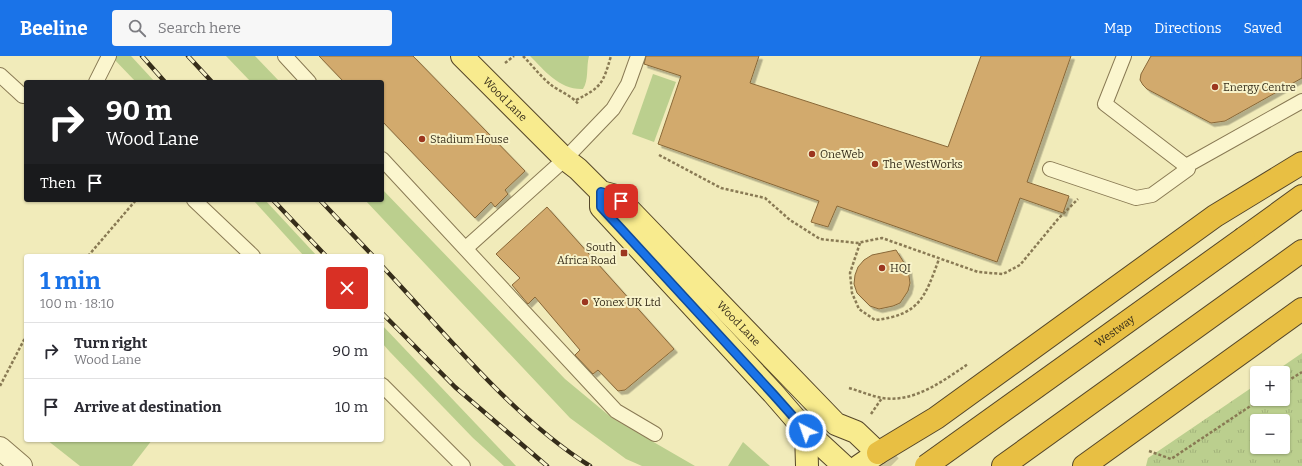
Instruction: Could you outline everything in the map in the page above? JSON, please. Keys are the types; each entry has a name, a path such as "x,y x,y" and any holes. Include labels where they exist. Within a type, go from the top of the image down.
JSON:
{"highway":[{"path":"878,453 936,418 1215,216 1302,163"},
{"name":"Westway","path":"926,466 1302,196"},
{"path":"1003,466 1302,251"},
{"path":"1084,466 1302,309"}],"main road":[{"name":"Wood Lane","path":"462,56 565,159 578,169 601,192 616,196 702,287 836,424 856,432 878,453"},
{"name":"Wood Lane","path":"601,192 601,207 806,431 844,466"},
{"path":"806,431 806,466"},
{"path":"859,466 878,453"}],"street":[{"path":"0,448 21,466"}],"lane":[{"path":"97,80 108,56"},
{"path":"285,56 307,80"},
{"path":"466,248 565,159 613,109 628,84 638,56"},
{"path":"1124,56 1105,104 1186,166"},
{"path":"0,75 22,96"},
{"path":"1186,166 1302,101"},
{"path":"384,161 616,411 655,434"},
{"path":"1050,169 1136,198 1152,195 1188,169 1186,166"},
{"path":"196,202 251,254"},
{"path":"384,387 463,466"}],"path":[{"path":"504,63 514,56"},
{"path":"523,56 549,83 561,93 576,100 579,105"},
{"path":"576,100 592,92 603,81 611,56"},
{"path":"659,155 721,188 764,198 790,220 820,239 860,243 882,238 978,272 1003,274 1020,265 1058,218 1094,184"},
{"path":"90,254 134,202"},
{"path":"860,243 850,273 852,293 859,309 875,320 895,317 912,308 927,290 939,259"},
{"path":"0,386 24,340"},
{"path":"849,388 882,398 898,398 921,392 935,386 973,360"},
{"path":"1290,380 1302,372"},
{"path":"870,415 882,398"},
{"path":"1149,451 1171,459 1250,406"}],"green space":[{"path":"111,56 131,56 153,80 134,80"},
{"path":"226,56 255,56 278,80 249,80"},
{"path":"530,56 589,56 586,82 583,89 560,83 547,73"},
{"path":"653,74 676,82 654,142 632,134"},
{"path":"384,191 565,379 612,418 695,466 642,466 626,459 570,418 367,202 384,202"},
{"path":"255,202 267,202 315,254 302,254"},
{"path":"384,327 516,466 504,466 473,438 384,345"},
{"path":"1302,353 1302,466 1146,466 1148,458 1250,389 1250,406 1290,406 1290,366 1283,366"},
{"path":"50,442 150,442 132,466 80,466"},
{"path":"743,442 770,466 728,466"}],"building":[{"name":"Stadium House","path":"319,56 413,56 525,171 505,190 508,194 495,207 491,202 475,218 384,123 384,80 342,80"},
{"name":"The WestWorks","path":"646,56 759,56 750,83 948,147 981,56 1071,56 1027,182 1069,196 1063,213 1020,198 997,262 837,206 828,227 811,222 819,201 658,144 681,76 644,64"},
{"name":"Energy Centre","path":"1151,56 1302,56 1302,78 1225,121 1211,123 1147,89 1143,85 1140,80 1141,74"},
{"name":"Yonex UK Ltd","path":"547,207 674,349 625,390 618,391 598,370 593,374 575,355 580,350 535,297 528,304 512,285 520,278 496,254"},
{"name":"HQI","path":"896,250 908,269 910,283 908,291 900,303 893,306 879,309 870,306 857,293 854,284 858,267 864,260 872,255"}],"tunnel":[{"path":"878,453 891,466"}],"railway":[{"path":"142,56 163,80"},
{"path":"188,56 210,80"},
{"path":"275,202 324,254"},
{"path":"322,202 371,254"},
{"path":"384,268 480,373 506,399 561,446 590,466"},
{"path":"384,315 455,387 547,466"}],"place":[{"name":"Energy Centre","path":"1215,87"},
{"name":"Stadium House","path":"422,139"},
{"name":"OneWeb","path":"812,154"},
{"name":"The WestWorks","path":"875,164"},
{"name":"South Africa Road","path":"624,253"},
{"name":"HQI","path":"882,268"},
{"name":"Yonex UK Ltd","path":"585,302"}],"route":[{"path":"621,201 616,196 601,192 601,207 806,431"}]}
